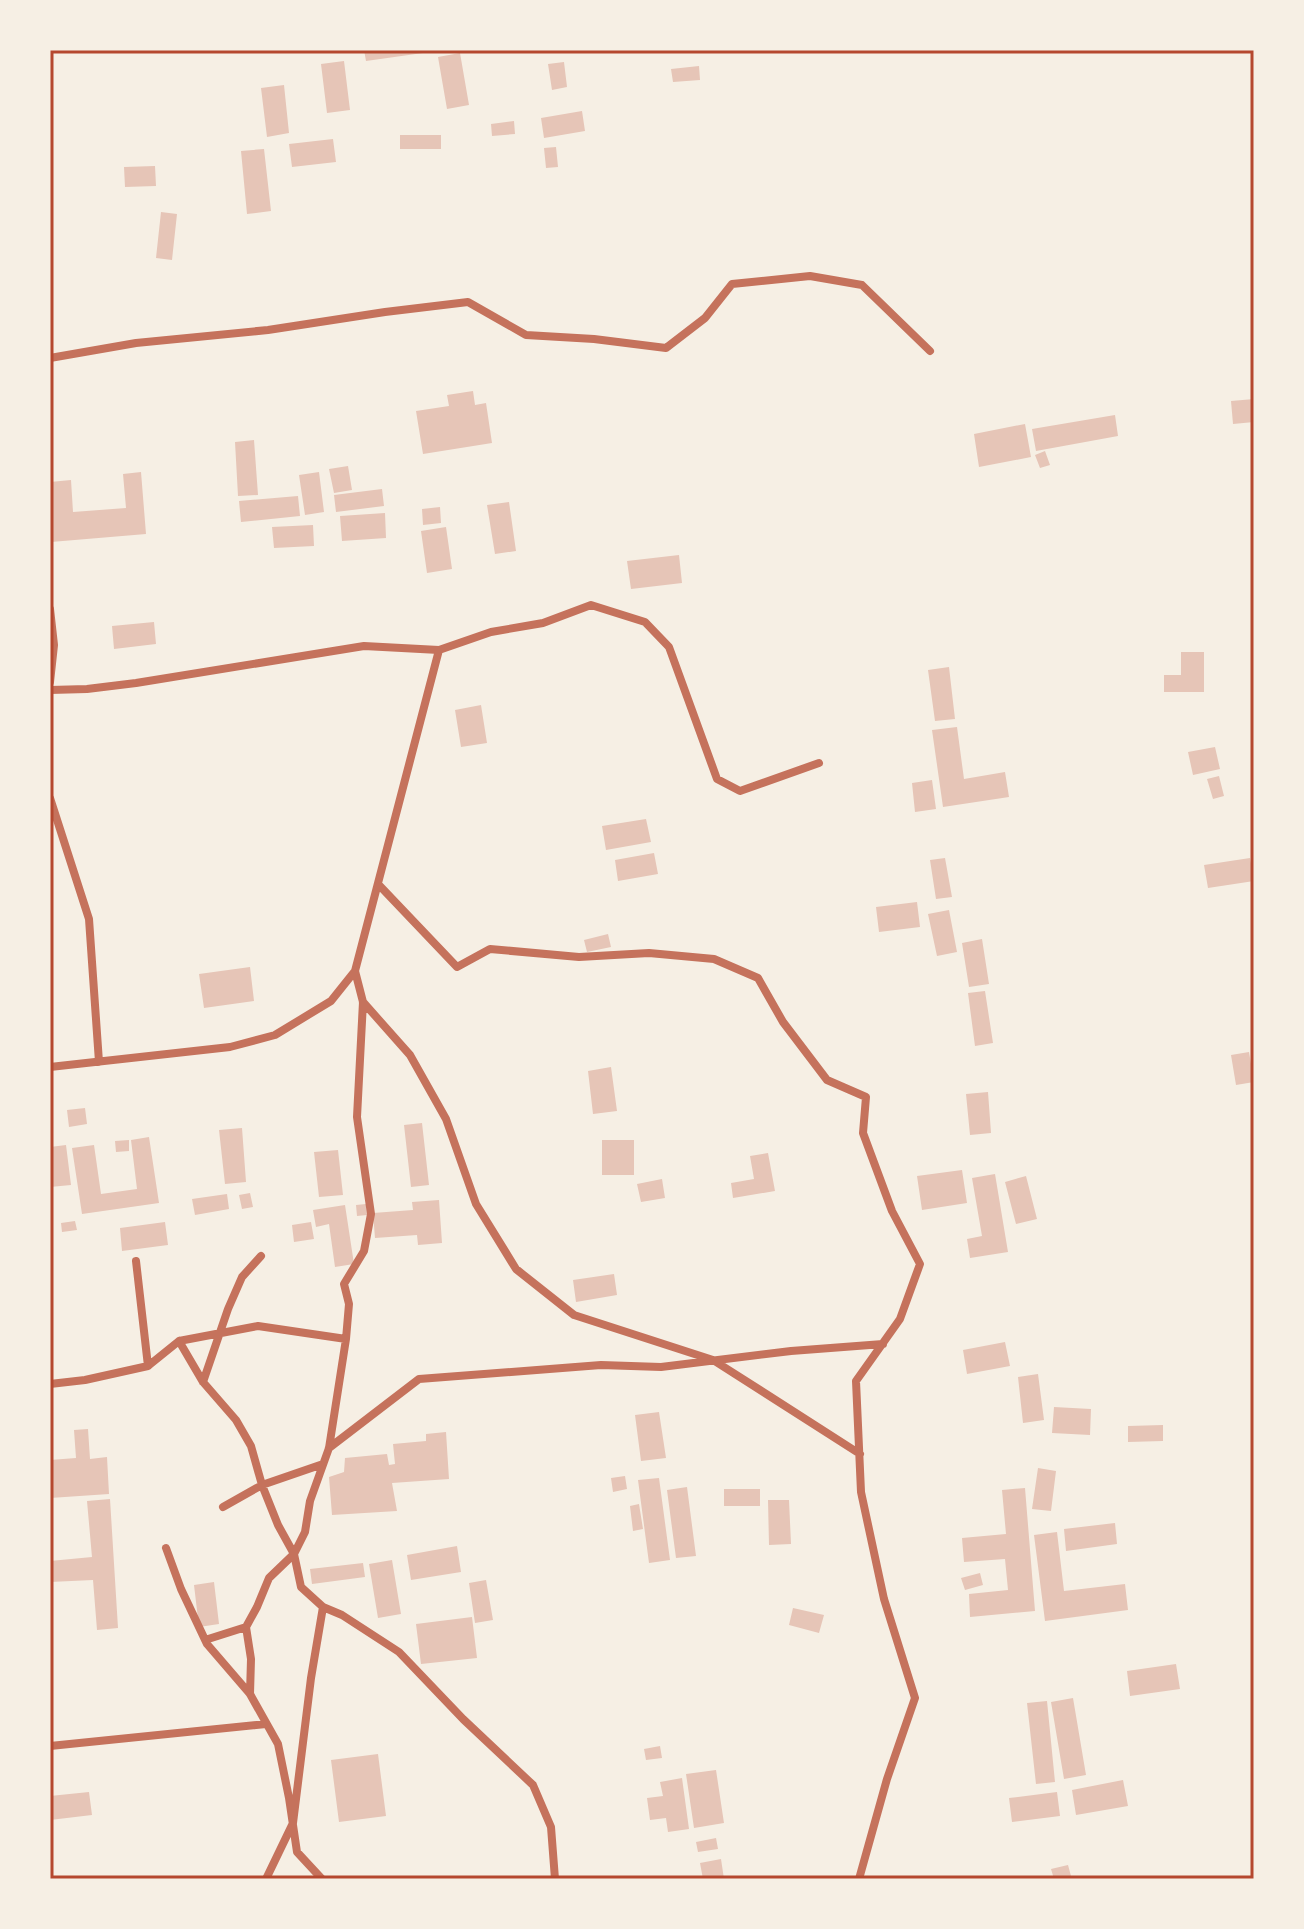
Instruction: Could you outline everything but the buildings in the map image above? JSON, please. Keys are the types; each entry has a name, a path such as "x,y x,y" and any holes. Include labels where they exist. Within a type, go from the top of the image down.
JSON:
{"street":[{"path":"50,358 136,343 268,330 468,302 526,335 666,348 705,318 732,284 810,276 862,285 930,351"},
{"path":"50,690 136,683 364,646 439,650 491,632 543,623 591,605 645,622 669,647 717,779 740,791 819,763"},
{"path":"50,609 54,645 50,682"},
{"path":"50,1067 230,1047 275,1035 331,1001 355,971 439,650"},
{"path":"50,798 89,919 99,1062"},
{"path":"378,884 457,967 490,949 579,957 649,953 714,959 758,978 783,1022 827,1080 866,1097 863,1133 892,1211 920,1264 900,1319 856,1381 861,1492 884,1599 915,1698 887,1779 859,1879"},
{"path":"250,1694 251,1659 246,1627 269,1578 294,1554 305,1532 310,1501 329,1448 346,1339 349,1304 344,1284 364,1251 371,1214 357,1117 363,1002 355,971"},
{"path":"363,1002 410,1055 446,1119 476,1204 516,1269 574,1315 713,1360 860,1454"},
{"path":"203,1382 242,1277 261,1256"},
{"path":"136,1261 148,1366"},
{"path":"50,1384 148,1366 179,1341 258,1326 346,1339"},
{"path":"179,1341 203,1382 236,1420 251,1446 262,1485 294,1554 301,1587 323,1607 342,1615 399,1652 463,1719 533,1785 551,1827 555,1879"},
{"path":"329,1448 419,1379 601,1365 661,1367 791,1351 883,1344"},
{"path":"223,1507 262,1485 323,1464"},
{"path":"166,1548 205,1640 250,1694 278,1744 297,1852 322,1879"},
{"path":"266,1879 293,1823 323,1607"},
{"path":"205,1640 246,1627"},
{"path":"50,1746 266,1724"}]}
